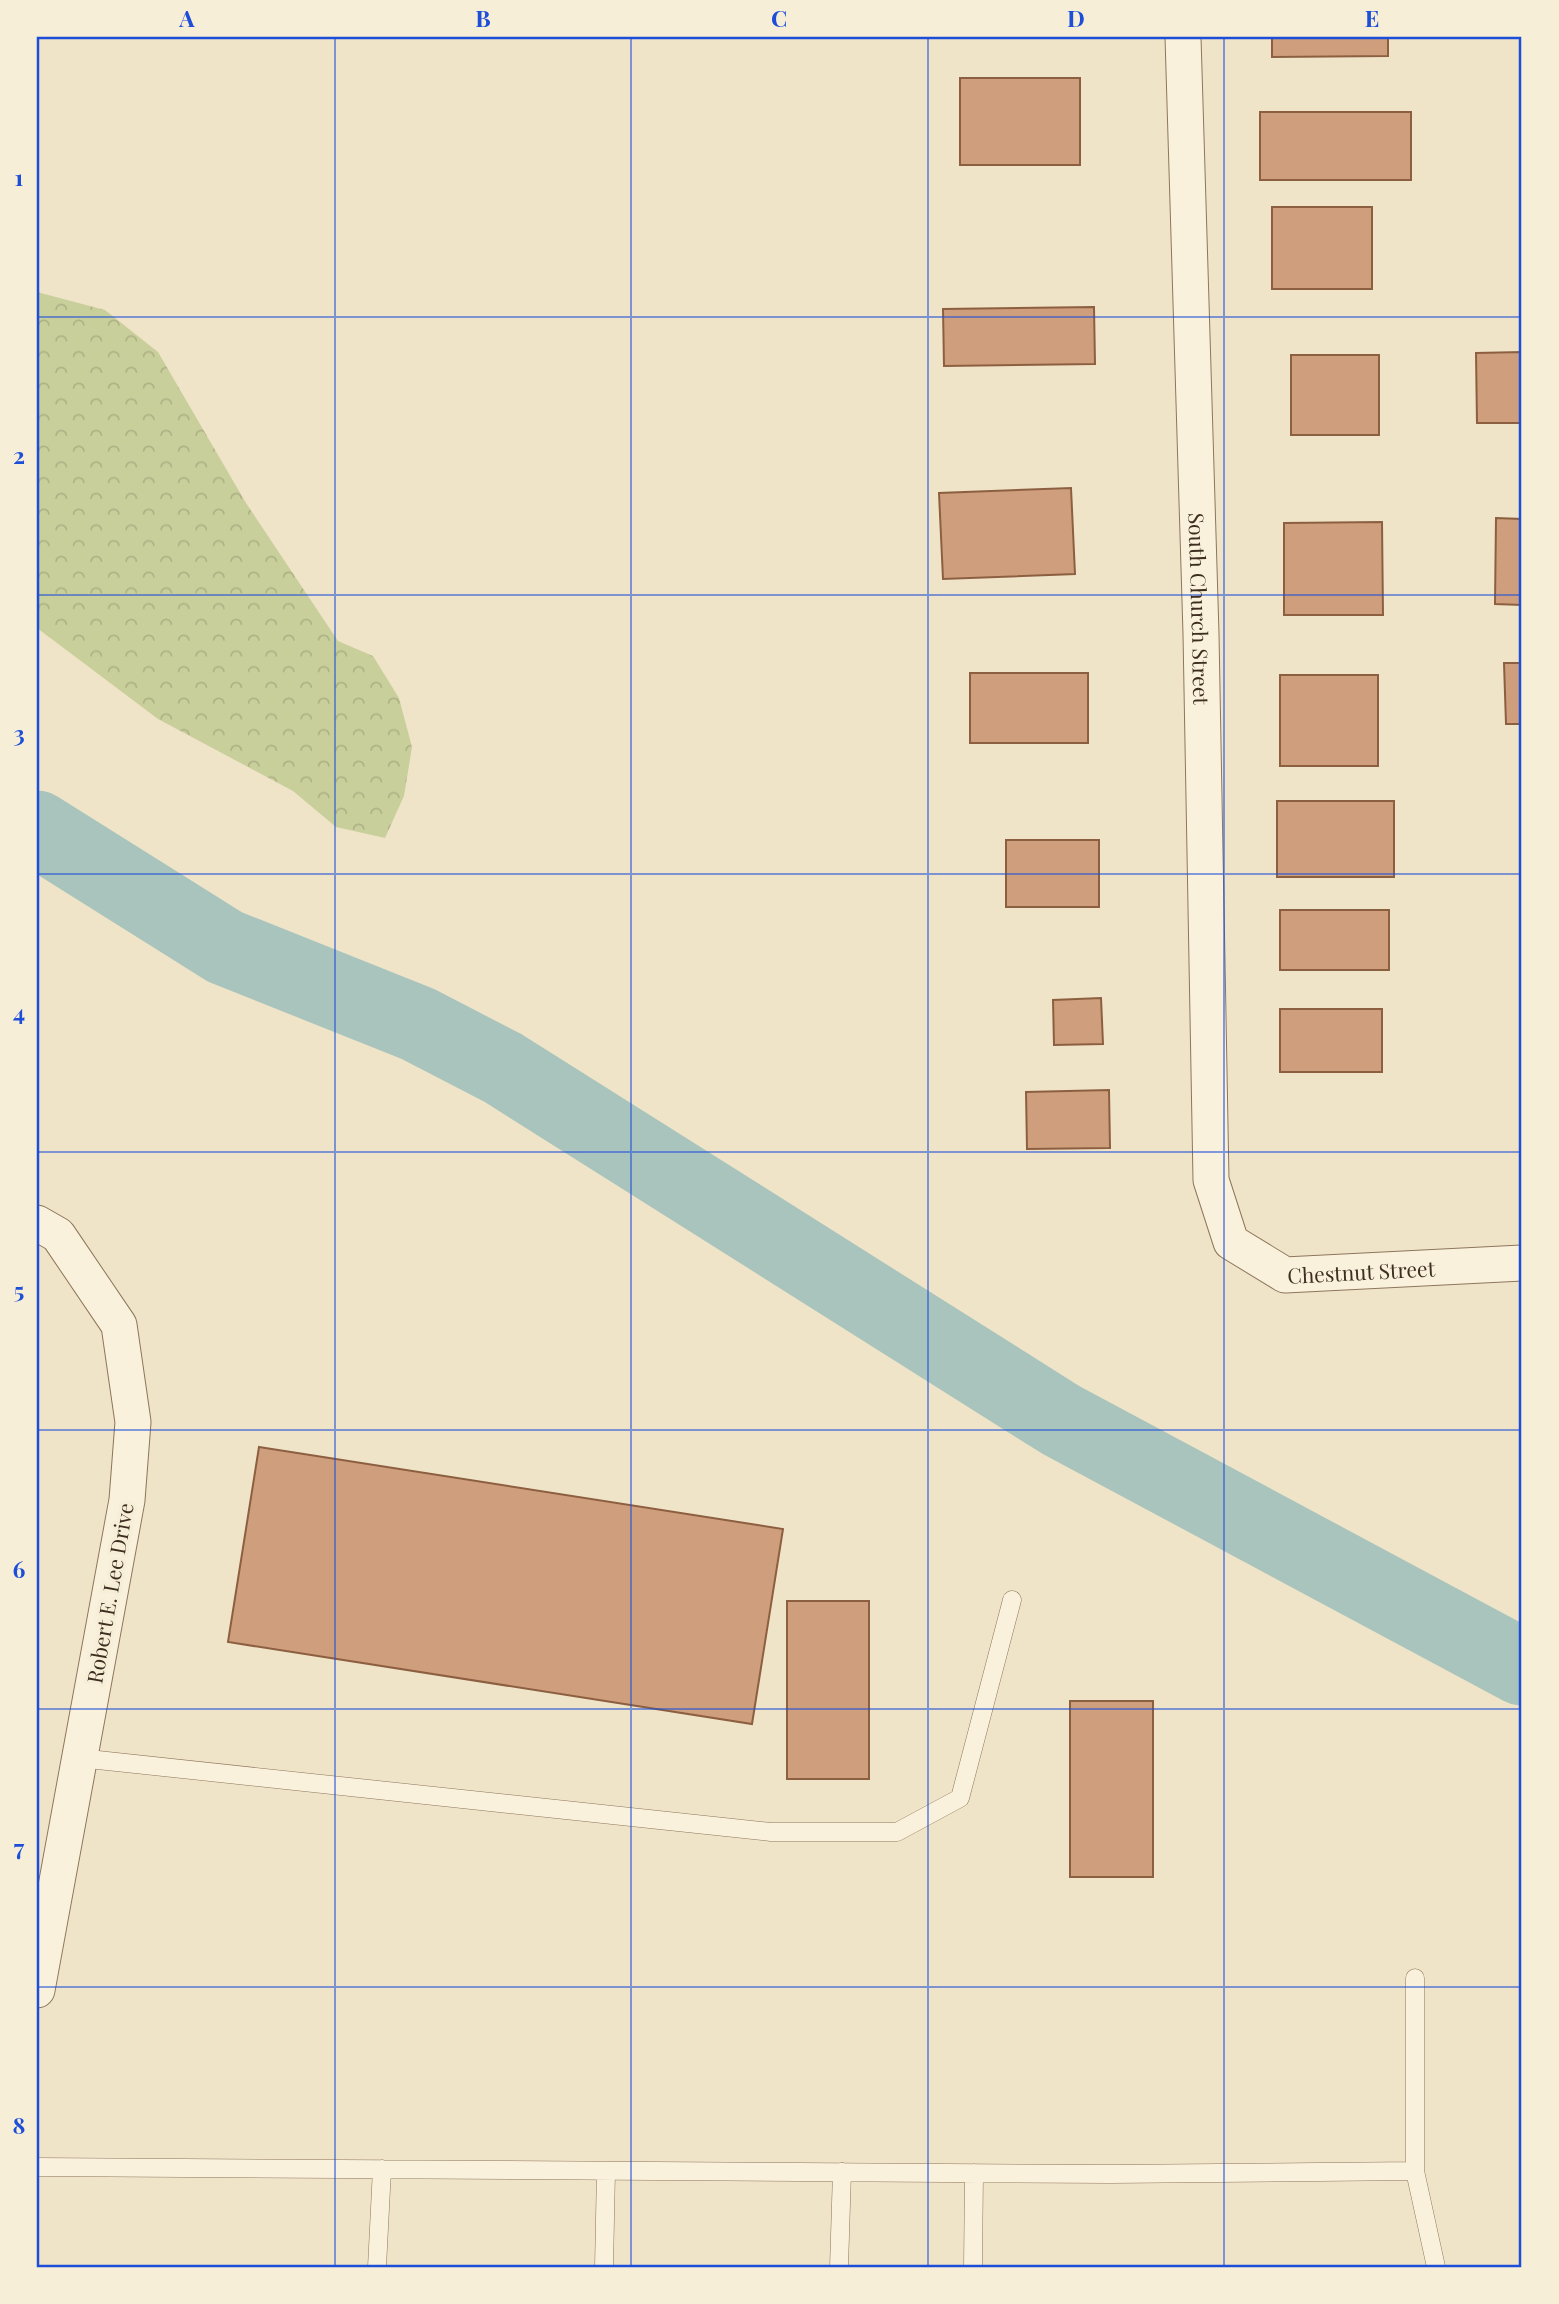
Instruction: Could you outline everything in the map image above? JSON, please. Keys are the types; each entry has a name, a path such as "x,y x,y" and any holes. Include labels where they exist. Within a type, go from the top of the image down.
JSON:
{"street":[{"name":"South Church Street","path":"1183,37 1201,647 1211,1180"},
{"name":"Chestnut Street","path":"1211,1180 1231,1242 1285,1275 1522,1263"},
{"name":"Robert E. Lee Drive","path":"37,1223 58,1236 120,1325 133,1422 127,1500 37,1990"}],"lane":[{"path":"79,1758 771,1832 897,1832 960,1798 1012,1600"},
{"path":"1415,1978 1415,2171 1436,2267"},
{"path":"37,2167 1111,2174 1415,2171"},
{"path":"377,2267 382,2169"},
{"path":"604,2267 606,2171"},
{"path":"839,2267 842,2172"},
{"path":"973,2267 974,2173"}],"green space":[{"path":"37,292 105,310 158,352 246,503 338,641 373,656 399,698 412,747 404,796 385,838 336,827 293,791 158,719 37,628"}],"building":[{"path":"1272,37 1388,37 1388,56 1272,57"},
{"path":"960,78 1080,78 1080,165 960,165"},
{"path":"1260,112 1411,112 1411,180 1260,180"},
{"path":"1272,207 1372,207 1372,289 1272,289"},
{"path":"1094,307 1095,364 944,366 943,309"},
{"path":"1522,352 1522,423 1477,423 1476,353"},
{"path":"1291,355 1379,355 1379,435 1291,435"},
{"path":"1071,488 1075,574 943,579 939,493"},
{"path":"1496,518 1522,519 1522,605 1495,604"},
{"path":"1382,522 1383,615 1284,615 1284,523"},
{"path":"1504,663 1522,663 1522,724 1506,724"},
{"path":"970,673 1088,673 1088,743 970,743"},
{"path":"1280,675 1378,675 1378,766 1280,766"},
{"path":"1277,801 1394,801 1394,877 1277,877"},
{"path":"1006,840 1099,840 1099,907 1006,907"},
{"path":"1280,910 1389,910 1389,970 1280,970"},
{"path":"1101,998 1103,1044 1054,1045 1053,1000"},
{"path":"1280,1009 1382,1009 1382,1072 1280,1072"},
{"path":"1109,1090 1110,1148 1027,1149 1026,1092"},
{"path":"259,1447 783,1529 752,1724 228,1642"},
{"path":"787,1601 869,1601 869,1779 787,1779"},
{"path":"1070,1701 1153,1701 1153,1877 1070,1877"}],"waterway":[{"path":"37,829 225,947 418,1024 503,1068 1061,1420 1522,1667"}]}
